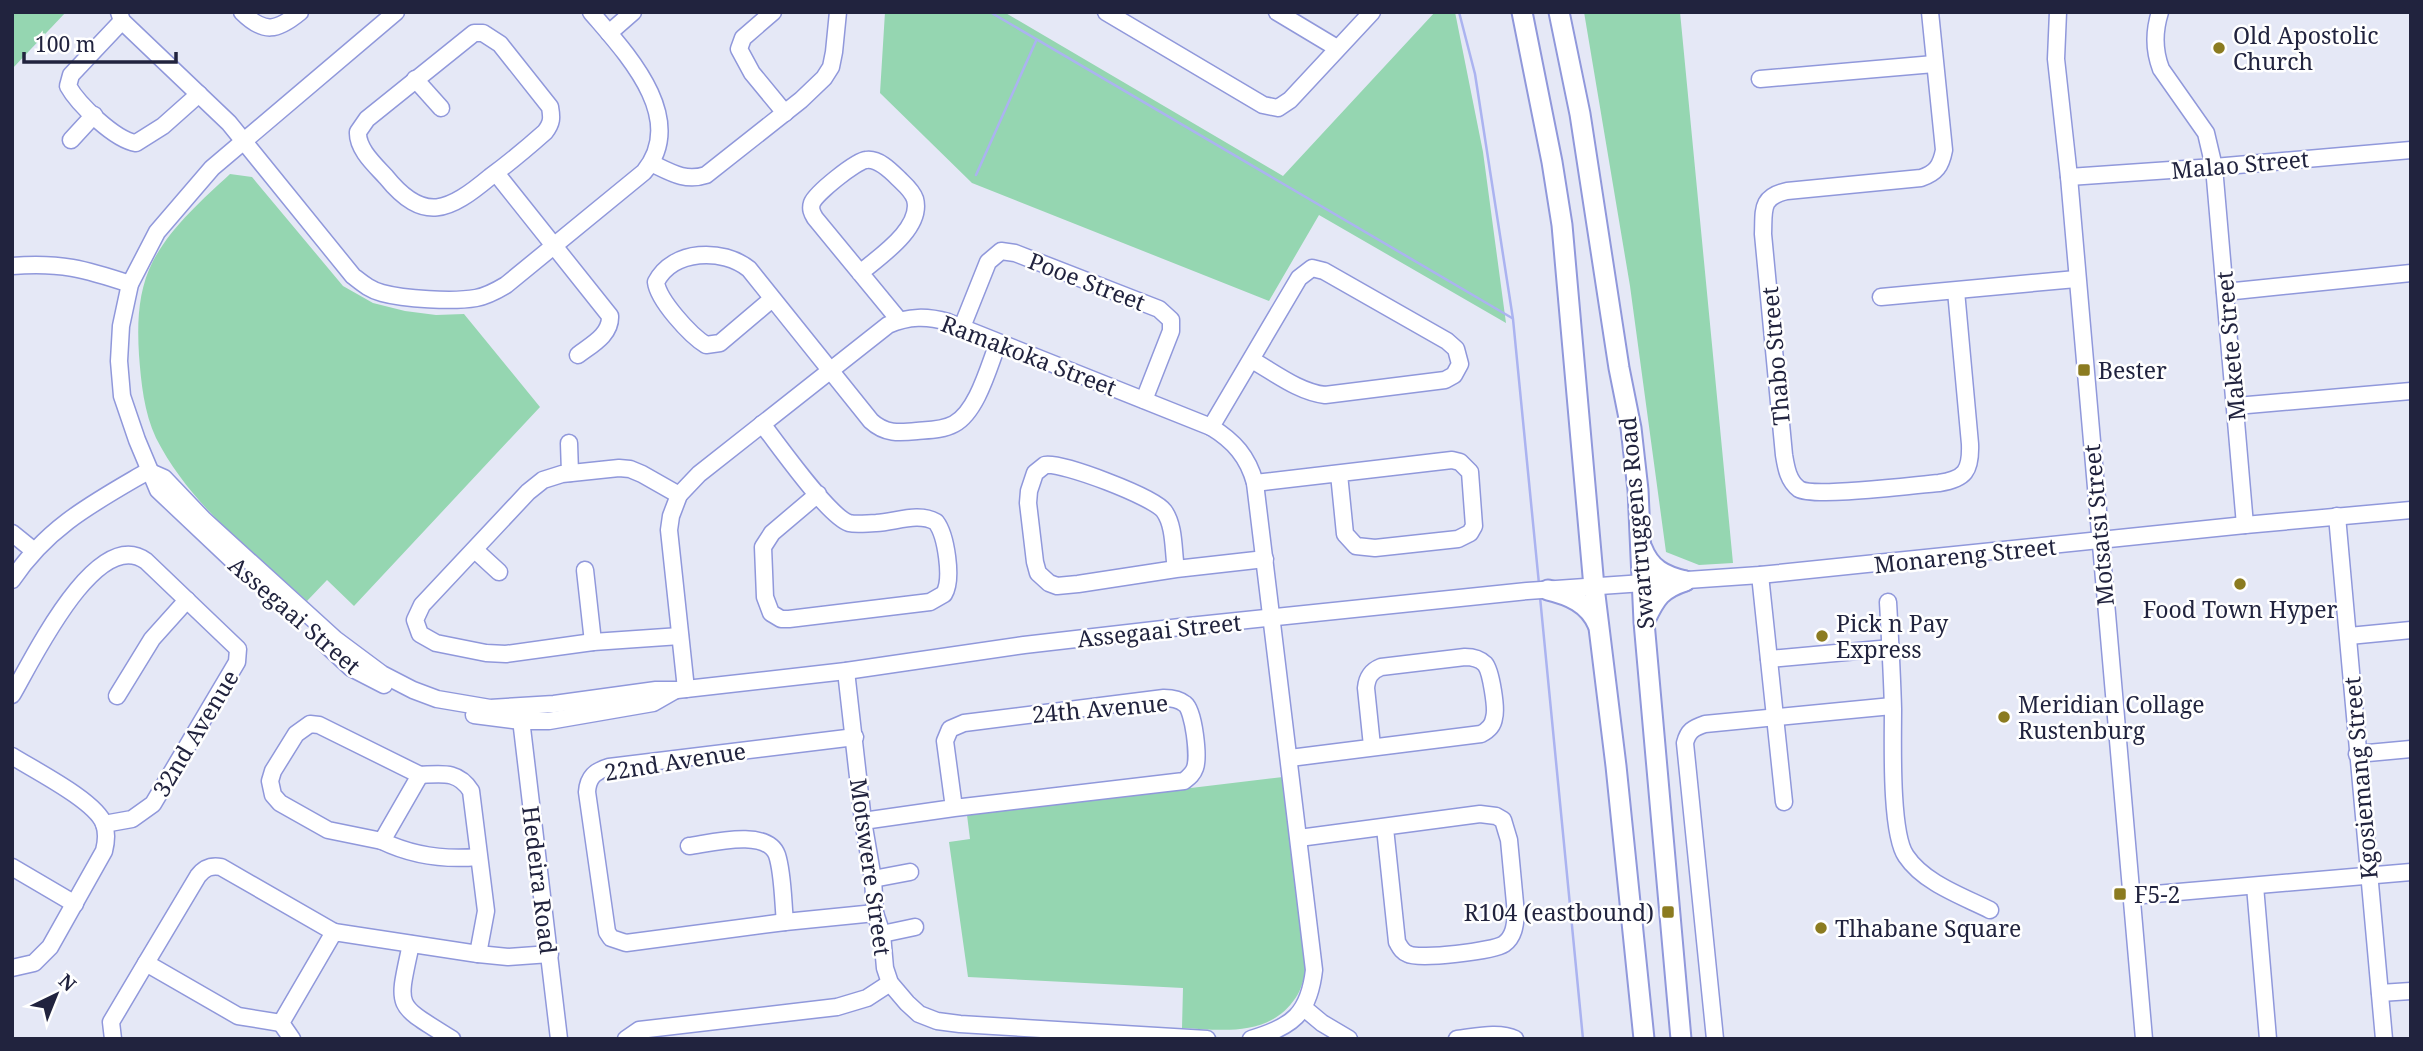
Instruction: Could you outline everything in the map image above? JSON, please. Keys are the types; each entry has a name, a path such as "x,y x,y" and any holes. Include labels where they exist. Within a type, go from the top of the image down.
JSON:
{"main road":[{"name":"Swartruggens Road","path":"1522,12 1562,225 1594,587 1644,1039"},
{"name":"Swartruggens Road","path":"1559,12 1580,114 1619,368 1631,428 1638,490 1644,622 1681,1039"},
{"path":"1640,544 1654,569 1667,577 1685,581"},
{"path":"1644,622 1662,590 1685,581"},
{"path":"1548,590 1563,593 1590,610 1597,621 1601,636"}],"street":[{"path":"242,12 258,26 274,28 290,21 300,12"},
{"name":"Assegaai Street","path":"396,12 212,168 157,232 130,284 121,326 119,361 122,396 148,471 158,490 199,531 351,668 422,705 494,718 520,713 549,721 653,703 681,689 846,671 1024,645 1272,617 1643,583"},
{"path":"199,94 163,126 136,143 117,135 94,115 72,94 68,80 121,17 229,123 353,276 368,288 403,297 460,300 484,296 506,285 652,163 658,135 653,97 638,71 592,12"},
{"path":"609,33 634,12"},
{"path":"773,12 743,38 739,49 752,73 785,113"},
{"path":"652,163 682,178 706,175 785,113 824,78 831,67 838,12"},
{"path":"1106,12 1263,105 1271,107 1285,106 1372,12"},
{"path":"1277,12 1337,48"},
{"name":"Thabo Street","path":"1930,12 1944,150 1940,166 1933,174 1921,178 1787,191 1770,197 1764,209 1763,234 1784,455 1790,478 1800,489 1821,494 1955,481 1963,475 1971,458 1956,291"},
{"name":"Motsatsi Street","path":"2058,12 2056,59 2069,177 2144,1039"},
{"name":"Makete Street","path":"2160,12 2155,38 2156,57 2161,69 2206,133 2214,167 2245,525"},
{"path":"474,33 483,33 499,44 550,107 552,117 551,125 545,132 496,173 460,201 439,207 410,202 393,186 360,145 358,132 367,119 415,79 474,33"},
{"path":"1760,79 1934,64"},
{"path":"415,79 441,108"},
{"path":"71,140 94,115"},
{"name":"Malao Street","path":"2069,177 2411,149"},
{"path":"860,273 905,232 916,209 911,191 894,174 871,160 861,161 825,188 811,207 815,218 860,273 899,320"},
{"path":"496,173 610,316 610,323 604,334 578,355"},
{"name":"Pooe Street","path":"962,327 988,262 1001,251 1015,253 1159,309 1171,320 1171,331 1144,400"},
{"path":"772,299 720,343 706,345 694,336 673,312 658,292 656,282 663,272 682,259 696,255 741,263 749,269 829,371 878,427 896,433 944,428 959,421 971,407 998,343"},
{"path":"12,266 52,264 75,267 130,284"},
{"path":"1211,427 1299,278 1307,270 1318,268 1447,341 1456,349 1460,364 1454,375 1445,380 1325,396 1300,388 1252,360"},
{"path":"2225,292 2411,273"},
{"path":"1881,297 2076,279"},
{"name":"Ramakoka Street","path":"681,689 680,636 669,542 671,516 679,495 699,474 877,332 899,320 920,317 934,318 962,327 1224,434 1241,451 1252,470 1272,617"},
{"path":"2236,407 2411,391"},
{"path":"762,424 818,494 848,523 883,523 922,517 936,522 944,537 949,581 944,594 930,602 789,620 771,613 765,597 762,547 772,533 818,494"},
{"path":"569,443 570,473"},
{"path":"1255,483 1452,460 1460,462 1470,472 1475,520 1472,530 1458,539 1375,548 1356,546 1345,534 1339,474"},
{"path":"1175,569 1169,520 1159,506 1140,495 1060,466 1045,465 1035,473 1029,491 1032,548 1038,573 1057,586 1265,559"},
{"path":"679,495 631,469 619,468 551,477 536,485 474,550 417,612 415,620 420,634 436,643 486,653 506,654 593,642 680,636"},
{"path":"12,580 33,550 68,520 148,471"},
{"name":"Monareng Street","path":"1643,583 1760,576 2411,510"},
{"name":"Kgosiemang Street","path":"2337,516 2384,1039"},
{"path":"12,533 33,550"},
{"path":"474,550 499,572"},
{"name":"32nd Avenue","path":"12,695 68,600 88,578 111,559 122,554 139,556 234,644 239,652 237,662 153,804 132,819 104,824"},
{"path":"584,570 593,642"},
{"path":"1760,576 1784,802"},
{"path":"117,696 152,639 187,600"},
{"path":"1888,602 1897,822 1904,854 1913,866 1933,881 1990,910"},
{"path":"1251,1039 1284,1027 1304,1008 1314,970 1272,617"},
{"path":"2348,636 2411,630"},
{"path":"1769,659 1891,648"},
{"path":"1290,758 1372,746 1474,736 1487,731 1495,711 1489,670 1479,659 1465,657 1374,670 1369,676 1366,688 1372,746"},
{"name":"Motswere Street","path":"846,671 875,913 882,934 882,953 890,983 919,1014 960,1032 1207,1039"},
{"name":"24th Avenue","path":"863,821 1184,780 1196,766 1191,711 1179,700 1164,698 957,725 950,729 945,741 954,808"},
{"path":"1715,1039 1685,743 1687,734 1705,724 1892,706"},
{"name":"Hedeira Road","path":"520,713 559,1039"},
{"path":"478,857 441,858 404,850 382,841 328,830 280,803 271,792 273,771 296,734 310,724 319,725 420,775 452,774 466,784 471,791 486,911 478,954"},
{"name":"22nd Avenue","path":"855,737 610,767 595,772 587,792 607,932 611,938 626,943 875,913"},
{"path":"2357,754 2411,749"},
{"path":"12,756 90,804 104,824 104,851 43,956 33,963 12,968"},
{"path":"382,841 420,775"},
{"path":"1299,838 1480,814 1496,816 1503,820 1509,840 1516,914 1510,939 1500,946 1475,951 1416,957 1403,951 1397,942 1385,828"},
{"path":"689,846 755,839 767,842 776,854 785,922"},
{"path":"113,1039 110,1028 113,1017 198,876 215,865 334,932 478,954 508,957 550,954"},
{"path":"12,867 75,904"},
{"path":"873,879 910,872"},
{"path":"2132,896 2411,872"},
{"path":"2255,886 2269,1039"},
{"path":"882,934 915,927"},
{"path":"281,1023 334,932"},
{"path":"411,944 401,990 403,1004 413,1015 452,1039"},
{"path":"146,963 238,1016 281,1023 292,1039"},
{"path":"625,1039 639,1030 837,1007 867,998 890,983"},
{"path":"2380,993 2411,991"},
{"path":"1304,1008 1322,1023 1349,1039"},
{"path":"1457,1039 1496,1035 1511,1036 1515,1039"}],"green space":[{"path":"12,12 66,12 12,69"},
{"path":"885,12 1004,12 1283,176 1435,12 1455,12 1483,152 1506,323 1319,215 1269,301 972,183 880,93"},
{"path":"1584,12 1680,12 1733,563 1699,565 1666,552 1630,286"},
{"path":"230,174 252,177 343,286 373,303 405,311 436,315 464,314 540,407 354,606 327,580 307,601 244,546 186,485 156,438 146,408 138,343 144,283 153,261 169,237"},
{"path":"1283,777 1308,968 1298,994 1275,1018 1261,1025 1230,1030 1182,1028 1183,988 968,977 949,842 970,839 967,815"}],"waterway":[{"path":"990,12 1512,318"},
{"path":"1459,12 1475,74 1513,319 1539,584"},
{"path":"976,175 1036,41"},
{"path":"1540,597 1583,1039"}],"place":[{"name":"Old Apostolic Church","path":"2219,48"},
{"name":"Bester","path":"2084,370"},
{"name":"Food Town Hyper","path":"2240,584"},
{"name":"Pick n Pay Express","path":"1822,636"},
{"name":"Meridian Collage Rustenburg","path":"2004,717"},
{"name":"F5-2","path":"2120,894"},
{"name":"R104 (eastbound)","path":"1668,912"},
{"name":"Tlhabane Square","path":"1821,928"}]}
